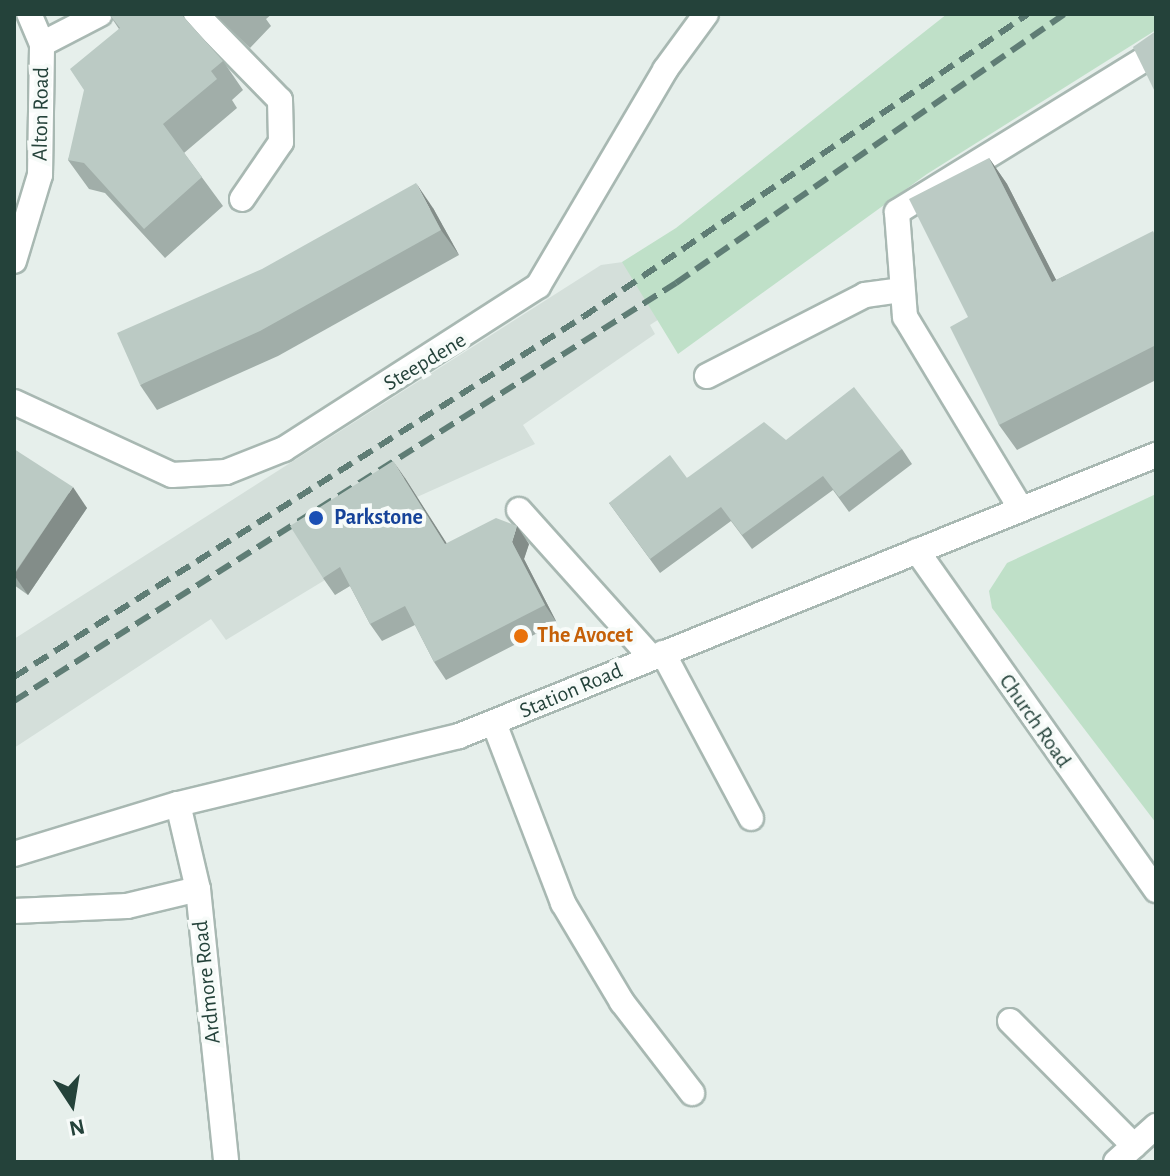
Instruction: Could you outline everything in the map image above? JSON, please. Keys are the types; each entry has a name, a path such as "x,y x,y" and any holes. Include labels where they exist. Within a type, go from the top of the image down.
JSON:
{"street":[{"name":"Alton Road","path":"14,261 40,175 42,44 29,14"},
{"path":"42,44 100,14"},
{"path":"196,14 280,100 281,142 242,199"},
{"name":"Steepdene","path":"14,402 172,475 226,472 284,449 538,286 665,70 706,14"},
{"path":"1021,509 905,317 899,290 897,212 1156,52"},
{"path":"707,376 865,295 899,290"},
{"name":"Station Road","path":"14,854 178,804 494,723 1156,455"},
{"path":"519,510 657,655 751,818"},
{"name":"Church Road","path":"917,551 1156,890"},
{"path":"494,723 563,903 622,1002 692,1093"},
{"name":"Ardmore Road","path":"178,804 198,889 226,1162"},
{"path":"14,911 127,906 198,889"},
{"path":"1010,1021 1125,1154 1156,1126"}],"shaded area":[{"path":"781,163 841,200 650,325 655,334 523,425 535,444 417,497 376,570 335,595 325,580 226,640 211,619 14,748 14,639 601,265 623,262"}],"green space":[{"path":"947,14 1156,14 1156,30 927,174 678,354 622,262 676,228"},
{"path":"1156,494 1156,823 992,608 989,591 1007,563"}],"building":[{"path":"109,14 181,14 223,61 211,71 217,79 163,124 202,177 144,229 84,163 68,160 84,90 70,69 120,28"},
{"path":"1156,31 1156,94 1133,47"},
{"path":"989,158 1052,282 1153,231 1156,237 1156,345 999,425 950,327 968,317 909,199"},
{"path":"416,183 441,230 260,331 140,385 117,333 262,269"},
{"path":"854,387 902,449 839,497 823,476 742,535 721,507 650,559 609,503 670,455 687,478 764,422 786,440"},
{"path":"14,449 73,487 14,574"},
{"path":"393,461 445,544 496,518 517,526 512,542 545,605 434,662 405,606 370,624 340,567 323,578 290,526"}],"railway":[{"path":"14,677 583,317 1028,14"},
{"path":"14,701 676,283 1065,14"}],"place":[{"name":"Parkstone","path":"316,518"},
{"name":"The Avocet","path":"521,636"}]}
